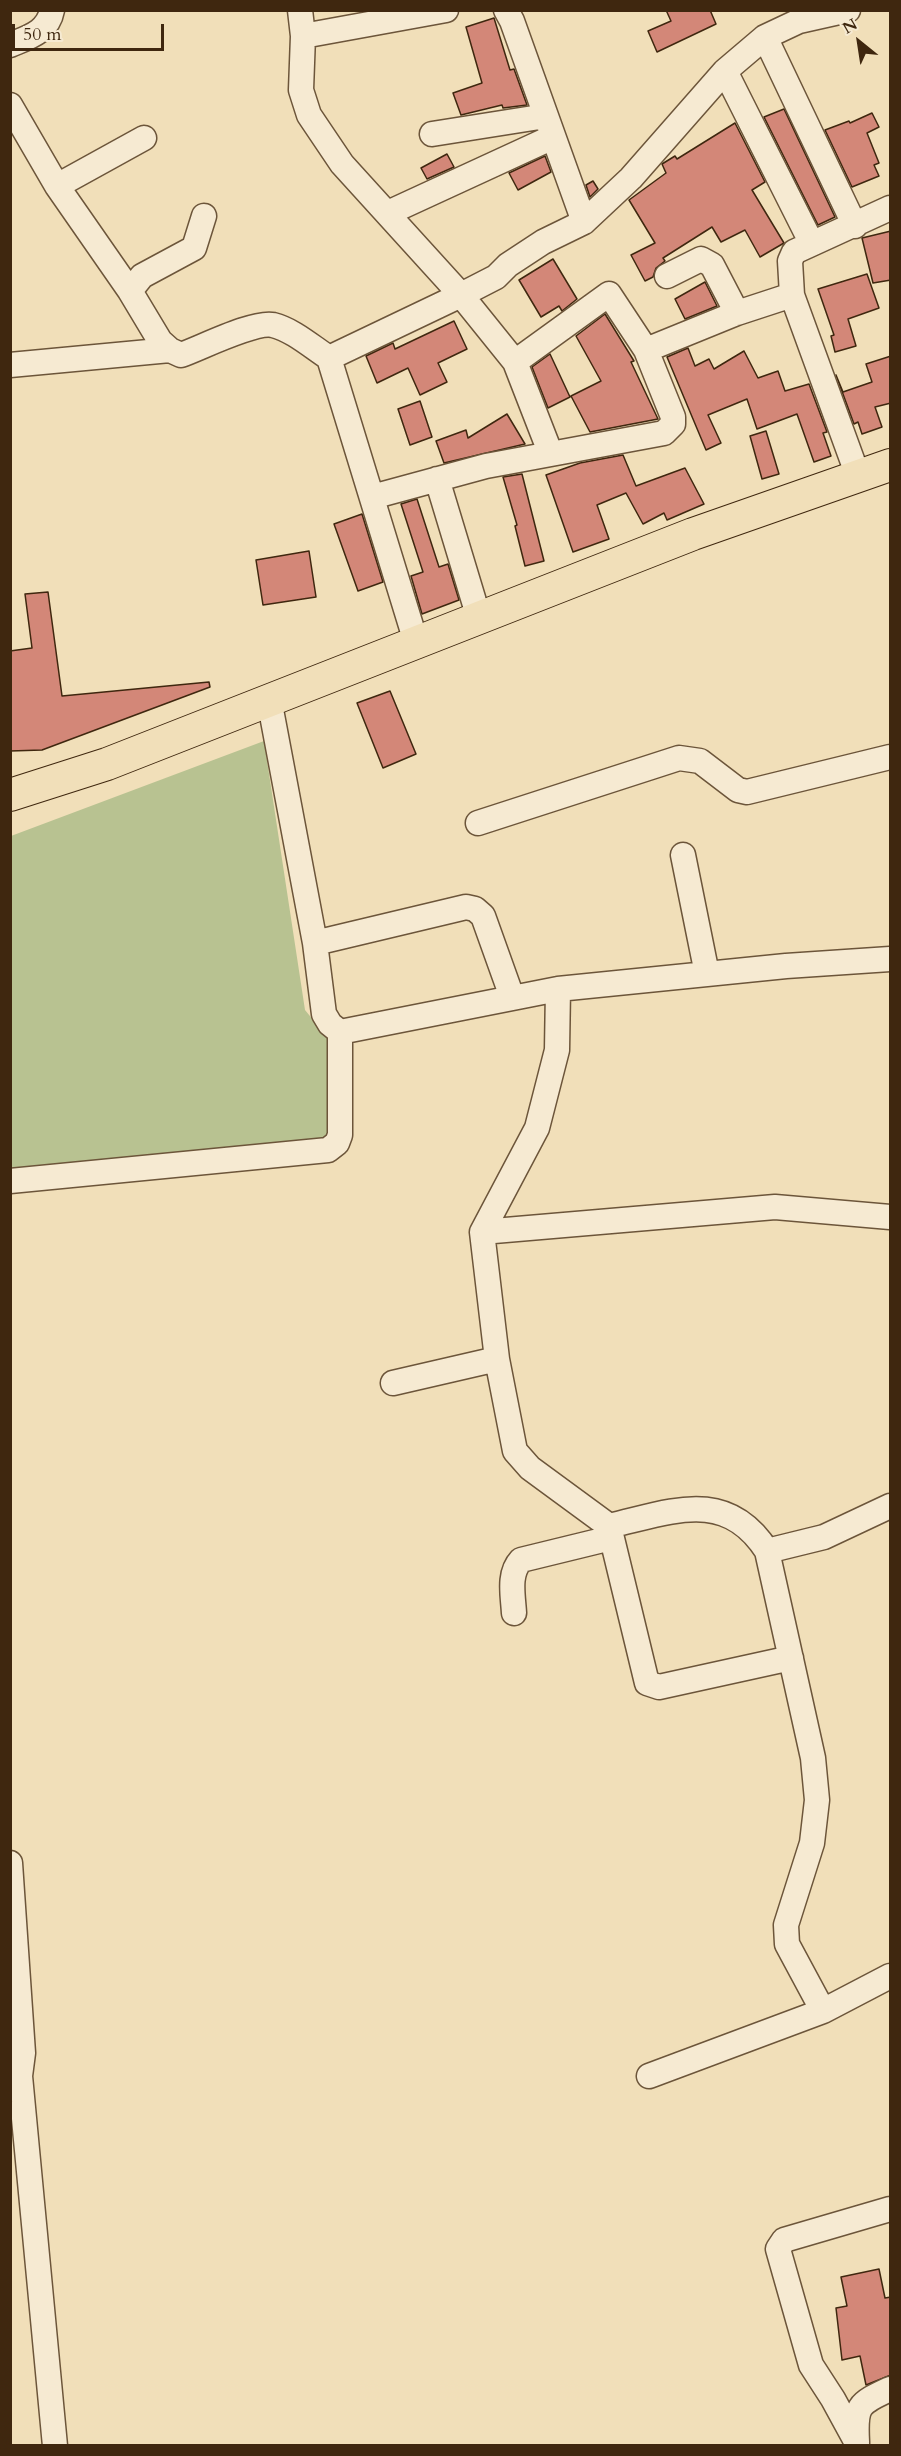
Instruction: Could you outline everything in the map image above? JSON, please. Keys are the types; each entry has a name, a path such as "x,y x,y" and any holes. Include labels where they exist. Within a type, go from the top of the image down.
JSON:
{"main road":[{"path":"10,795 106,764 693,534 891,465"}],"street":[{"path":"10,45 39,32 50,22 52,10"},
{"path":"300,10 303,36 301,90 309,115 342,164 461,295 515,362 550,452"},
{"path":"303,36 446,10"},
{"path":"506,10 512,21 584,222"},
{"path":"329,358 496,277 508,265 543,243 584,222 631,178 724,71 765,37 800,21 848,10"},
{"path":"765,37 855,226"},
{"path":"724,71 811,242"},
{"path":"10,105 57,186 130,291 160,341 170,350 181,355 253,328 271,324 292,334 329,358 416,642"},
{"path":"388,213 549,126"},
{"path":"432,134 549,126"},
{"path":"57,186 144,138"},
{"path":"858,476 792,295 790,261 794,252 811,242 855,226 891,208"},
{"path":"130,291 142,276 194,248 204,216"},
{"path":"667,276 701,259 707,261 712,265 737,314"},
{"path":"372,497 550,452 664,433 670,429 673,417 646,350 609,294 515,362"},
{"path":"646,350 792,295"},
{"path":"10,365 170,350"},
{"path":"437,479 479,618"},
{"path":"269,699 315,943 324,1014 330,1024 340,1032"},
{"path":"478,823 679,758 700,760 738,790 747,792 891,757"},
{"path":"683,855 707,974"},
{"path":"315,943 466,907 475,909 483,916 512,997"},
{"path":"340,1032 512,997 558,990 707,974 891,959"},
{"path":"558,990 557,1050 537,1128 482,1232 497,1359 516,1451 530,1468 610,1532 642,1667 648,1683 659,1688 791,1658"},
{"path":"10,1181 328,1150 337,1143 340,1135 340,1032"},
{"path":"482,1232 775,1207 891,1217"},
{"path":"393,1383 497,1359"},
{"path":"767,1551 824,1537 891,1506"},
{"path":"514,1613 512,1577 514,1567 520,1560 676,1511 718,1510 742,1521 758,1536 767,1551 791,1658 813,1758 817,1800 812,1843 786,1925 787,1944 823,2011"},
{"path":"10,1863 23,2053 15,2085 54,2445"},
{"path":"649,2076 823,2011 891,1976"},
{"path":"857,2444 833,2399 811,2365 778,2245 784,2240 891,2209"},
{"path":"857,2444 858,2409 864,2402 891,2389"}],"green space":[{"path":"264,741 305,1010 336,1048 343,1139 11,1172 11,836"}],"building":[{"path":"666,10 710,10 716,24 657,52 648,31 671,21"},
{"path":"494,18 510,70 514,69 527,105 503,108 502,105 461,115 453,93 482,83 466,27"},
{"path":"784,109 835,217 818,225 764,117"},
{"path":"872,113 879,127 867,133 879,163 874,165 879,176 852,187 825,130 849,121 850,123"},
{"path":"735,123 765,182 752,190 784,243 760,257 745,230 721,242 712,227 663,258 665,261 656,268 653,277 645,281 631,255 655,243 629,200 666,173 662,164 675,156 677,159"},
{"path":"447,154 454,167 427,179 421,168"},
{"path":"545,156 551,172 518,190 509,173"},
{"path":"593,181 598,189 590,197 586,185"},
{"path":"891,231 891,280 873,283 862,238"},
{"path":"553,259 577,299 562,311 559,306 541,317 519,280"},
{"path":"867,274 879,308 848,319 856,346 835,352 831,336 834,335 818,289"},
{"path":"705,282 717,306 685,319 675,299"},
{"path":"605,314 634,361 631,362 658,419 590,432 571,396 601,381 576,336"},
{"path":"454,321 467,349 438,363 447,382 420,395 408,368 377,383 366,356 393,343 395,349"},
{"path":"688,348 695,366 709,359 714,369 744,351 758,378 778,371 785,391 809,384 827,432 823,433 831,456 814,462 797,414 757,429 747,399 708,415 721,443 706,450 667,357"},
{"path":"550,354 570,397 548,408 532,367"},
{"path":"891,356 891,403 875,407 882,427 862,434 858,422 854,424 836,375 843,392 872,382 866,364"},
{"path":"420,401 432,437 410,445 398,409"},
{"path":"507,414 525,444 444,463 436,441 466,430 468,438"},
{"path":"766,431 779,474 762,479 750,436"},
{"path":"623,455 636,486 685,468 704,504 667,520 664,513 643,524 626,493 597,505 609,539 573,552 546,475 580,463"},
{"path":"522,474 544,561 525,566 515,526 517,525 503,477"},
{"path":"417,499 439,567 448,564 459,600 422,614 411,576 423,572 401,504"},
{"path":"362,514 383,582 358,591 334,524"},
{"path":"309,551 316,597 263,605 256,560"},
{"path":"48,592 62,696 209,682 210,687 42,750 10,751 10,651 32,648 25,594"},
{"path":"390,691 416,754 383,768 357,703"},
{"path":"879,2269 885,2298 891,2297 891,2375 866,2385 860,2356 842,2360 836,2308 847,2306 841,2277"}]}
